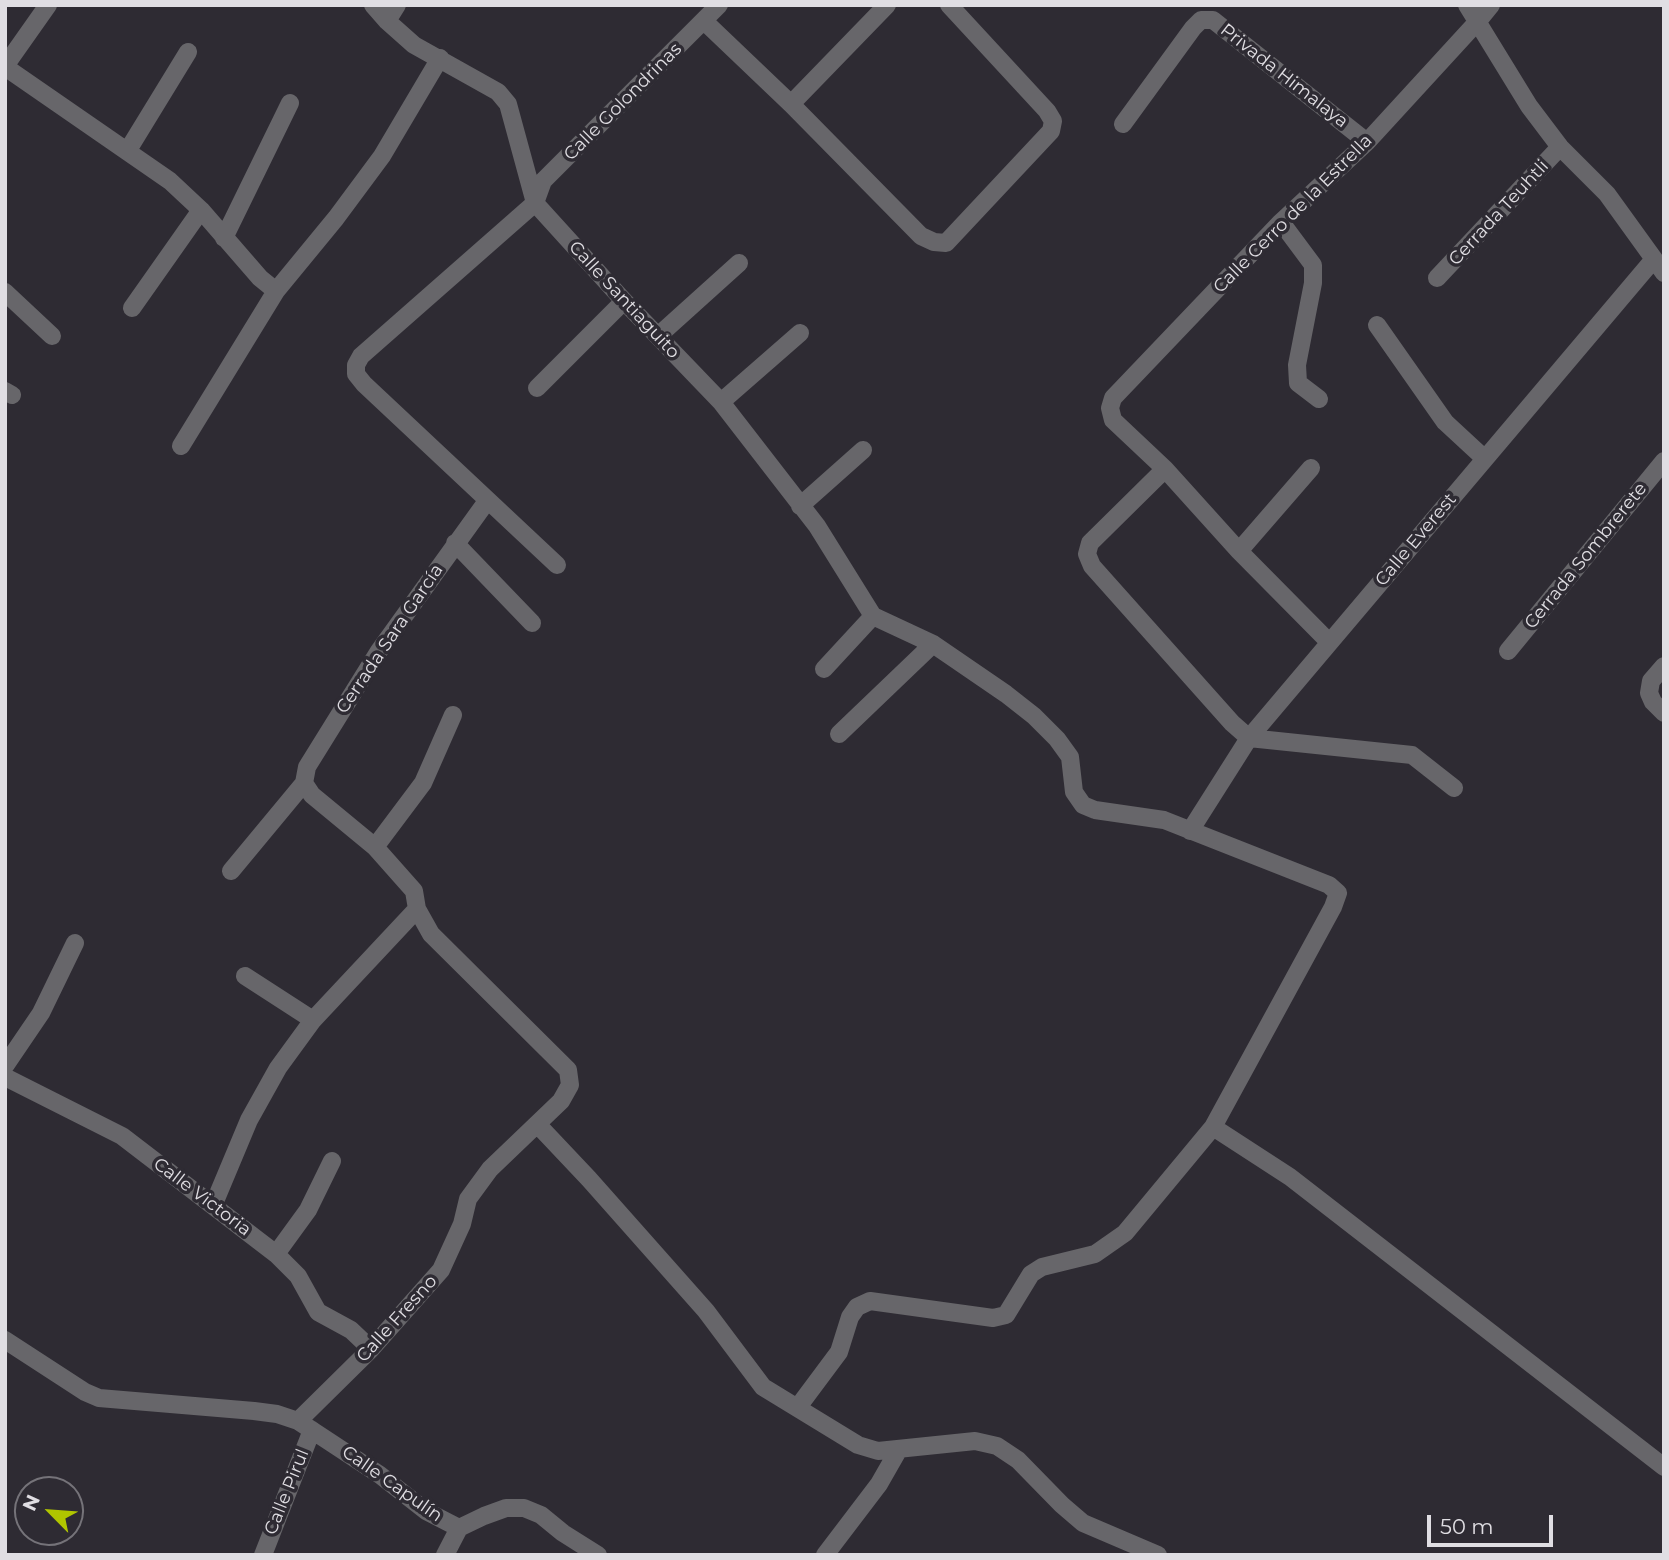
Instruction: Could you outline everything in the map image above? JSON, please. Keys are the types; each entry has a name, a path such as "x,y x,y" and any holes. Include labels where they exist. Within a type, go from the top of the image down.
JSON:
{"street":[{"path":"48,5 5,67 170,181 201,209 260,278 276,291"},
{"name":"Calle Santiaguito","path":"373,5 414,44 498,92 508,104 535,203 721,402 817,526 873,616"},
{"path":"387,21 397,5"},
{"name":"Calle Golondrinas","path":"535,203 543,181 719,5"},
{"path":"791,104 887,5"},
{"path":"704,21 791,104 921,236 934,242 946,243 1051,131 1053,121 1047,111 949,5"},
{"path":"1466,5 1529,106 1560,147 1607,194 1659,266"},
{"name":"Calle Cerro de la Estrella","path":"1165,469 1113,420 1110,408 1113,398 1282,222 1367,142 1490,5"},
{"name":"Privada Himalaya","path":"1123,124 1193,28 1201,20 1213,20 1367,142"},
{"path":"128,150 188,52"},
{"path":"181,446 276,291 336,218 382,156 440,58"},
{"path":"224,238 290,103"},
{"name":"Cerrada Teuhtli","path":"1437,278 1560,147"},
{"path":"535,203 361,356 356,365 356,374 557,565"},
{"path":"132,308 201,209"},
{"path":"1282,222 1313,265 1297,365 1298,383 1319,399"},
{"path":"658,337 739,263"},
{"name":"Calle Everest","path":"1190,831 1249,738 1485,459 1659,266"},
{"path":"6,296 52,336"},
{"path":"537,388 624,301"},
{"path":"1377,325 1445,422 1485,459"},
{"path":"721,402 800,333"},
{"path":"800,506 863,450"},
{"name":"Cerrada Sombrerete","path":"1508,651 1664,461"},
{"path":"1239,551 1311,468"},
{"path":"1329,642 1239,551 1165,469 1090,543 1087,554 1092,566 1232,723 1249,738 1412,755 1454,788"},
{"name":"Cerrada Sara García","path":"231,871 304,783 307,767 379,651 487,501"},
{"path":"455,543 532,623"},
{"path":"798,1407 839,1352 850,1317 857,1307 870,1301 993,1318 1006,1315 1031,1274 1042,1267 1095,1254 1125,1233 1213,1127 1333,907 1338,893 1329,885 1164,820 1083,806 1074,792 1070,757 1058,739 1006,694 933,644 873,616 824,669"},
{"path":"839,734 933,644"},
{"path":"1664,666 1651,681 1649,693 1653,702 1664,713"},
{"path":"375,847 423,783 453,715"},
{"name":"Calle Fresno","path":"304,783 312,795 375,847 414,891 417,909 431,934 568,1070 570,1085 561,1101 490,1170 468,1199 462,1224 441,1270 305,1426"},
{"path":"213,1206 255,1110 278,1068 313,1020 417,909"},
{"path":"5,1066 41,1013 75,943"},
{"path":"245,976 313,1020"},
{"name":"Calle Victoria","path":"5,1077 122,1136 276,1254 298,1276 318,1311 351,1330 372,1349"},
{"path":"538,1125 706,1311 763,1387 858,1445 878,1451 975,1441 997,1446 1018,1460 1062,1506 1083,1523 1158,1555"},
{"path":"1213,1127 1290,1177 1664,1467"},
{"path":"276,1254 307,1210 332,1161"},
{"path":"5,1340 85,1392 99,1398 277,1414 305,1426"},
{"name":"Calle Capulín","path":"305,1426 380,1475 426,1511 460,1528 506,1508 524,1508 541,1515 598,1555"},
{"name":"Calle Pirul","path":"263,1555 305,1426"},
{"path":"825,1555 879,1484 899,1449"},
{"path":"445,1555 460,1528"}]}
